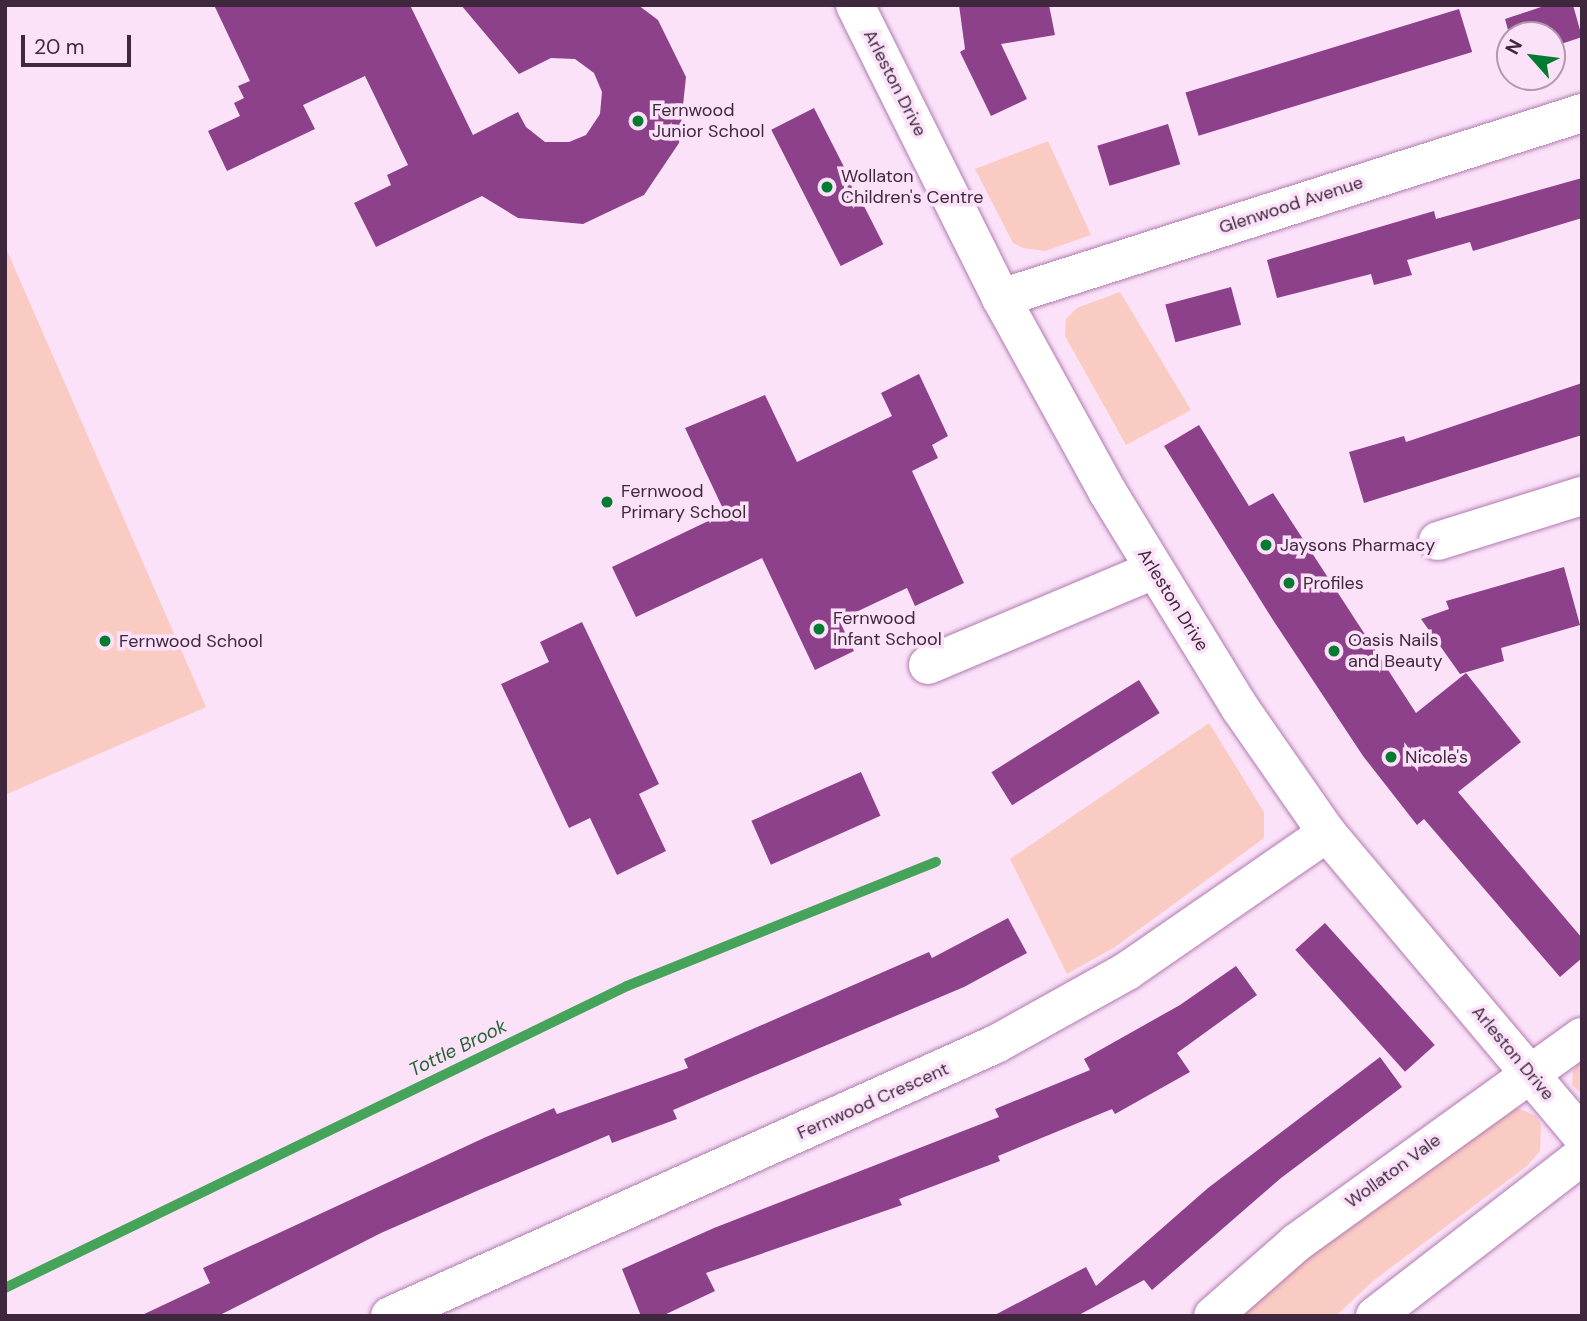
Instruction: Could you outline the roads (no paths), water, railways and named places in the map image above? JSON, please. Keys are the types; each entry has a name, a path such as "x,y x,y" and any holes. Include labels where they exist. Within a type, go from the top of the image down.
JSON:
{"street":[{"name":"Arleston Drive","path":"855,5 1001,298 1154,570 1240,708 1327,832 1582,1136"},
{"name":"Glenwood Avenue","path":"1001,298 1582,113"},
{"path":"1438,541 1582,496"},
{"path":"928,665 1154,570"},
{"name":"Fernwood Crescent","path":"390,1316 996,1044 1127,971 1327,832"},
{"name":"Wollaton Vale","path":"1213,1316 1296,1244 1530,1072 1582,1037"},
{"path":"1375,1316 1487,1224 1582,1156"}],"waterway":[{"name":"Tottle Brook","path":"5,1288 627,986 936,862"}],"place":[{"name":"Fernwood Junior School","path":"638,121"},
{"name":"Wollaton Children's Centre","path":"827,187"},
{"name":"Fernwood Primary School","path":"607,502"},
{"name":"Jaysons Pharmacy","path":"1266,545"},
{"name":"Profiles","path":"1289,583"},
{"name":"Fernwood Infant School","path":"819,629"},
{"name":"Fernwood School","path":"105,641"},
{"name":"Oasis Nails and Beauty","path":"1334,651"},
{"name":"Nicole's","path":"1391,757"}]}
